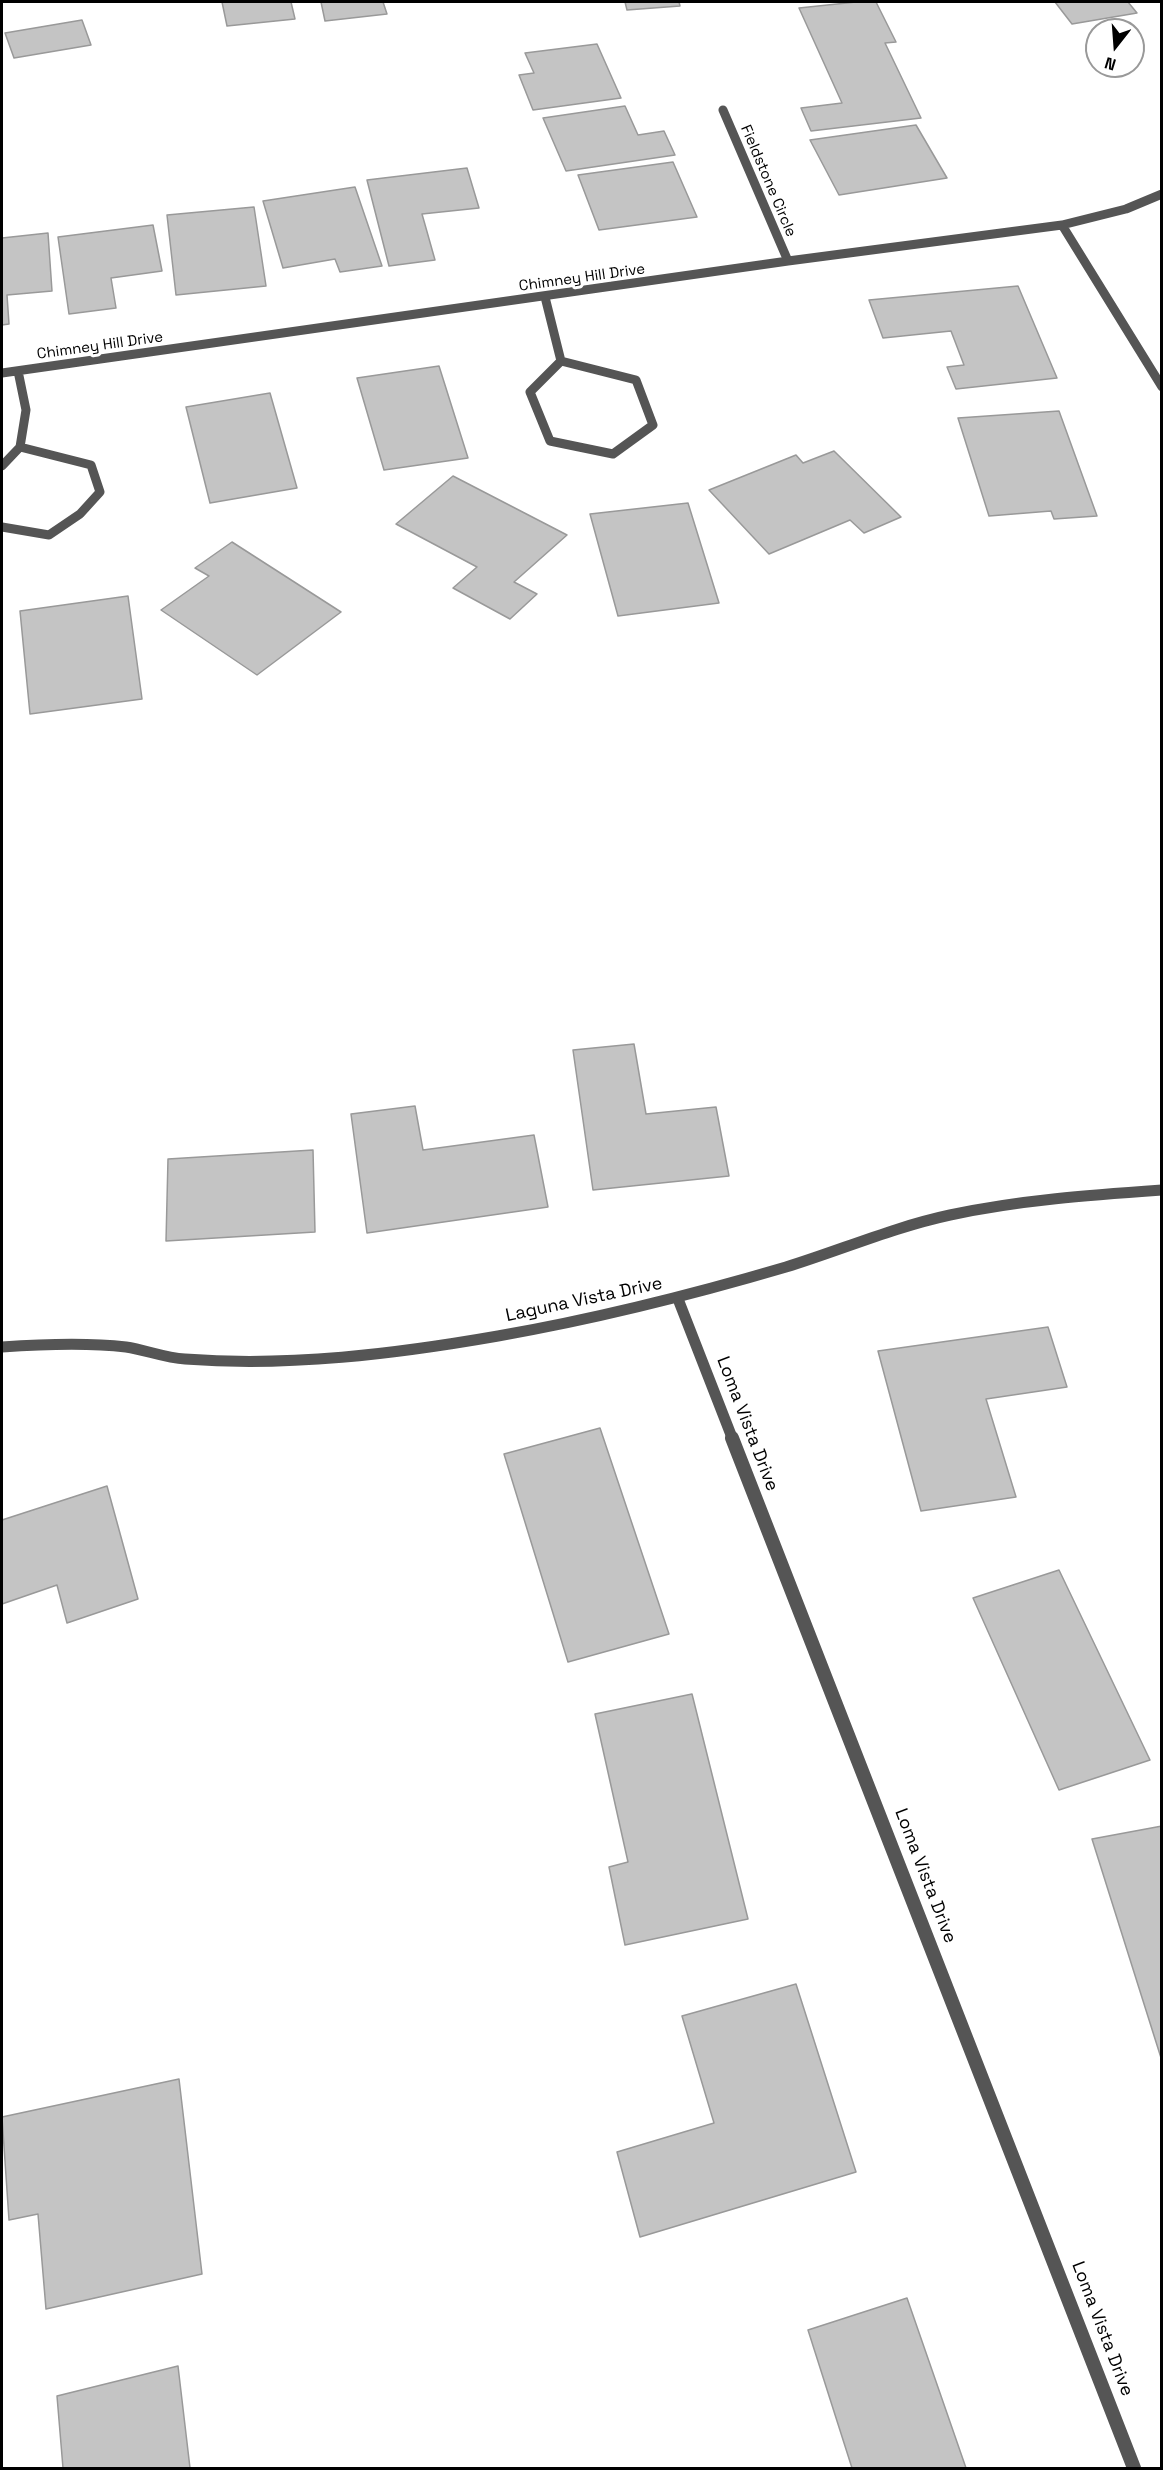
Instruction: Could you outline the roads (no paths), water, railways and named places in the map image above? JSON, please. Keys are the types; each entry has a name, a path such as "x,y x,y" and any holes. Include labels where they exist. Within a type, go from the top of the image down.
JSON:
{"street":[{"name":"Fieldstone Circle","path":"723,110 788,261"},
{"name":"Chimney Hill Drive","path":"2,373 788,261 1062,225 1126,209 1161,194"},
{"path":"1062,225 1161,387"},
{"path":"545,297 561,361"},
{"path":"561,361 636,380 653,425 613,454 550,441 530,392 561,361"},
{"path":"2,466 20,447 26,411 18,371"},
{"path":"2,527 50,535 80,514 100,492 95,473 90,465 20,447"},
{"name":"Laguna Vista Drive","path":"2,1347 93,1344 143,1350 180,1359 279,1360 390,1352 498,1336 678,1299 918,1223 965,1212 1078,1195 1161,1190"},
{"name":"Loma Vista Drive","path":"678,1299 1134,2469"}]}
